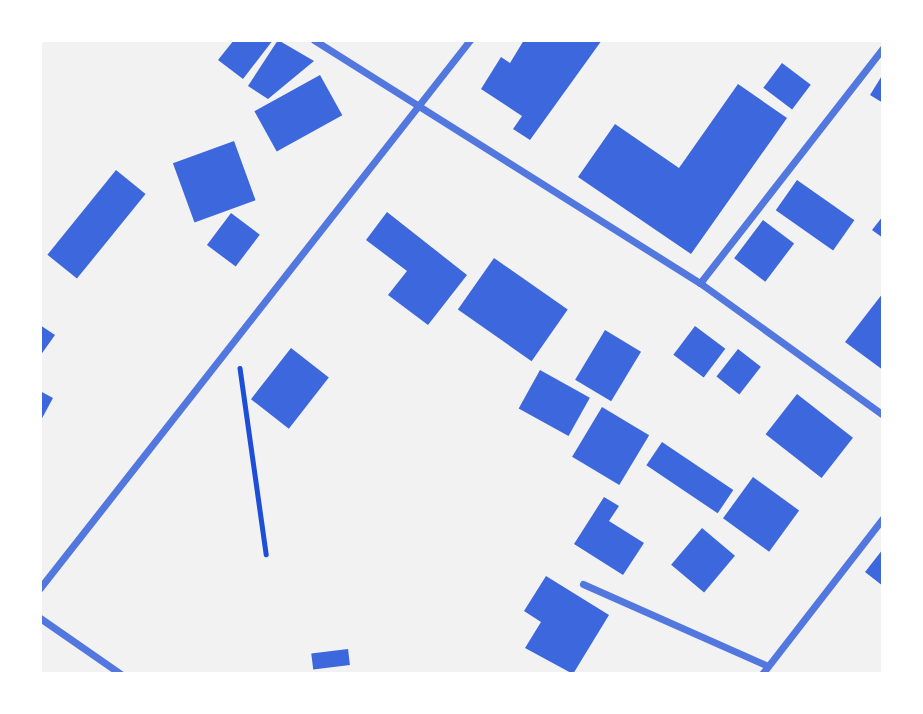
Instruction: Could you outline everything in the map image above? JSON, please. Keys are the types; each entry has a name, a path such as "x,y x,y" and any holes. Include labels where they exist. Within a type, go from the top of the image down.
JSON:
{"street":[{"path":"314,40 700,283 883,415"},
{"path":"40,588 235,336 470,40"},
{"path":"700,283 883,48"},
{"path":"762,674 883,518"},
{"path":"583,584 768,666"},
{"path":"40,618 121,674"}],"path":[{"path":"235,336 266,554"}],"building":[{"path":"234,40 273,40 243,79 218,60"},
{"path":"278,40 314,61 268,99 248,86"},
{"path":"524,40 602,40 530,140 513,129 522,116 481,89 501,57 510,63"},
{"path":"782,63 811,85 792,109 763,88"},
{"path":"883,74 883,103 870,95"},
{"path":"320,75 342,115 277,152 254,111"},
{"path":"738,84 787,118 691,254 578,177 615,124 679,168"},
{"path":"234,141 256,200 194,222 173,163"},
{"path":"116,170 146,194 77,279 47,255"},
{"path":"797,180 854,220 833,250 776,210"},
{"path":"387,212 467,275 428,325 388,295 407,271 366,240"},
{"path":"231,213 260,235 236,267 207,245"},
{"path":"883,216 883,238 872,230"},
{"path":"763,220 794,243 765,282 734,258"},
{"path":"494,258 568,310 532,361 458,310"},
{"path":"883,293 883,370 845,342"},
{"path":"40,325 55,335 40,356"},
{"path":"695,326 725,349 704,378 673,355"},
{"path":"605,330 641,352 611,401 575,380"},
{"path":"291,348 329,378 289,429 251,399"},
{"path":"738,349 761,367 739,394 716,377"},
{"path":"540,370 590,398 569,436 519,408"},
{"path":"40,391 53,398 40,422"},
{"path":"797,394 853,438 822,478 766,434"},
{"path":"602,407 649,435 619,485 572,457"},
{"path":"662,442 733,490 718,513 646,465"},
{"path":"753,477 799,511 769,552 723,518"},
{"path":"604,497 619,506 609,521 644,543 623,575 574,544"},
{"path":"702,528 735,556 704,592 671,565"},
{"path":"883,549 883,586 865,572"},
{"path":"546,576 609,615 573,674 525,648 541,622 524,611"},
{"path":"348,649 350,665 313,669 311,654"}]}
